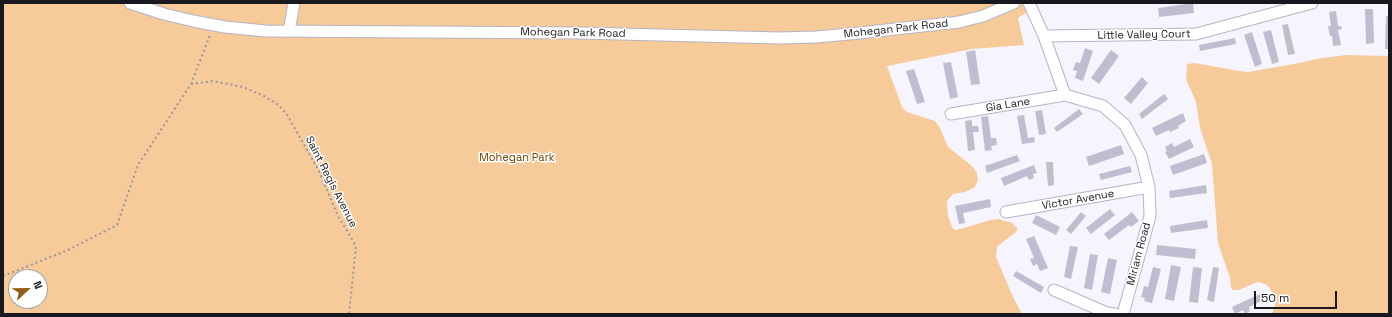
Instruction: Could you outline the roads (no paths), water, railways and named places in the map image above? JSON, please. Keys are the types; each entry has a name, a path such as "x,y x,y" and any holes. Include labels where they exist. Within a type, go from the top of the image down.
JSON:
{"street":[{"name":"Mohegan Park Road","path":"130,3 164,14 214,25 266,31 580,33 801,37 850,34 959,22 983,16 1014,3"},
{"path":"288,31 294,3"},
{"path":"1029,3 1044,36 1065,95"},
{"name":"Little Valley Court","path":"1044,36 1196,34 1312,3"},
{"name":"Gia Lane","path":"951,114 1065,95"},
{"name":"Miriam Road","path":"1065,95 1103,106 1125,125 1141,155 1149,187 1150,216 1123,314"},
{"name":"Victor Avenue","path":"1006,212 1149,187"},
{"path":"1054,290 1107,313 1115,314"}],"park label":[{"name":"Mohegan Park","path":"517,158"}]}
